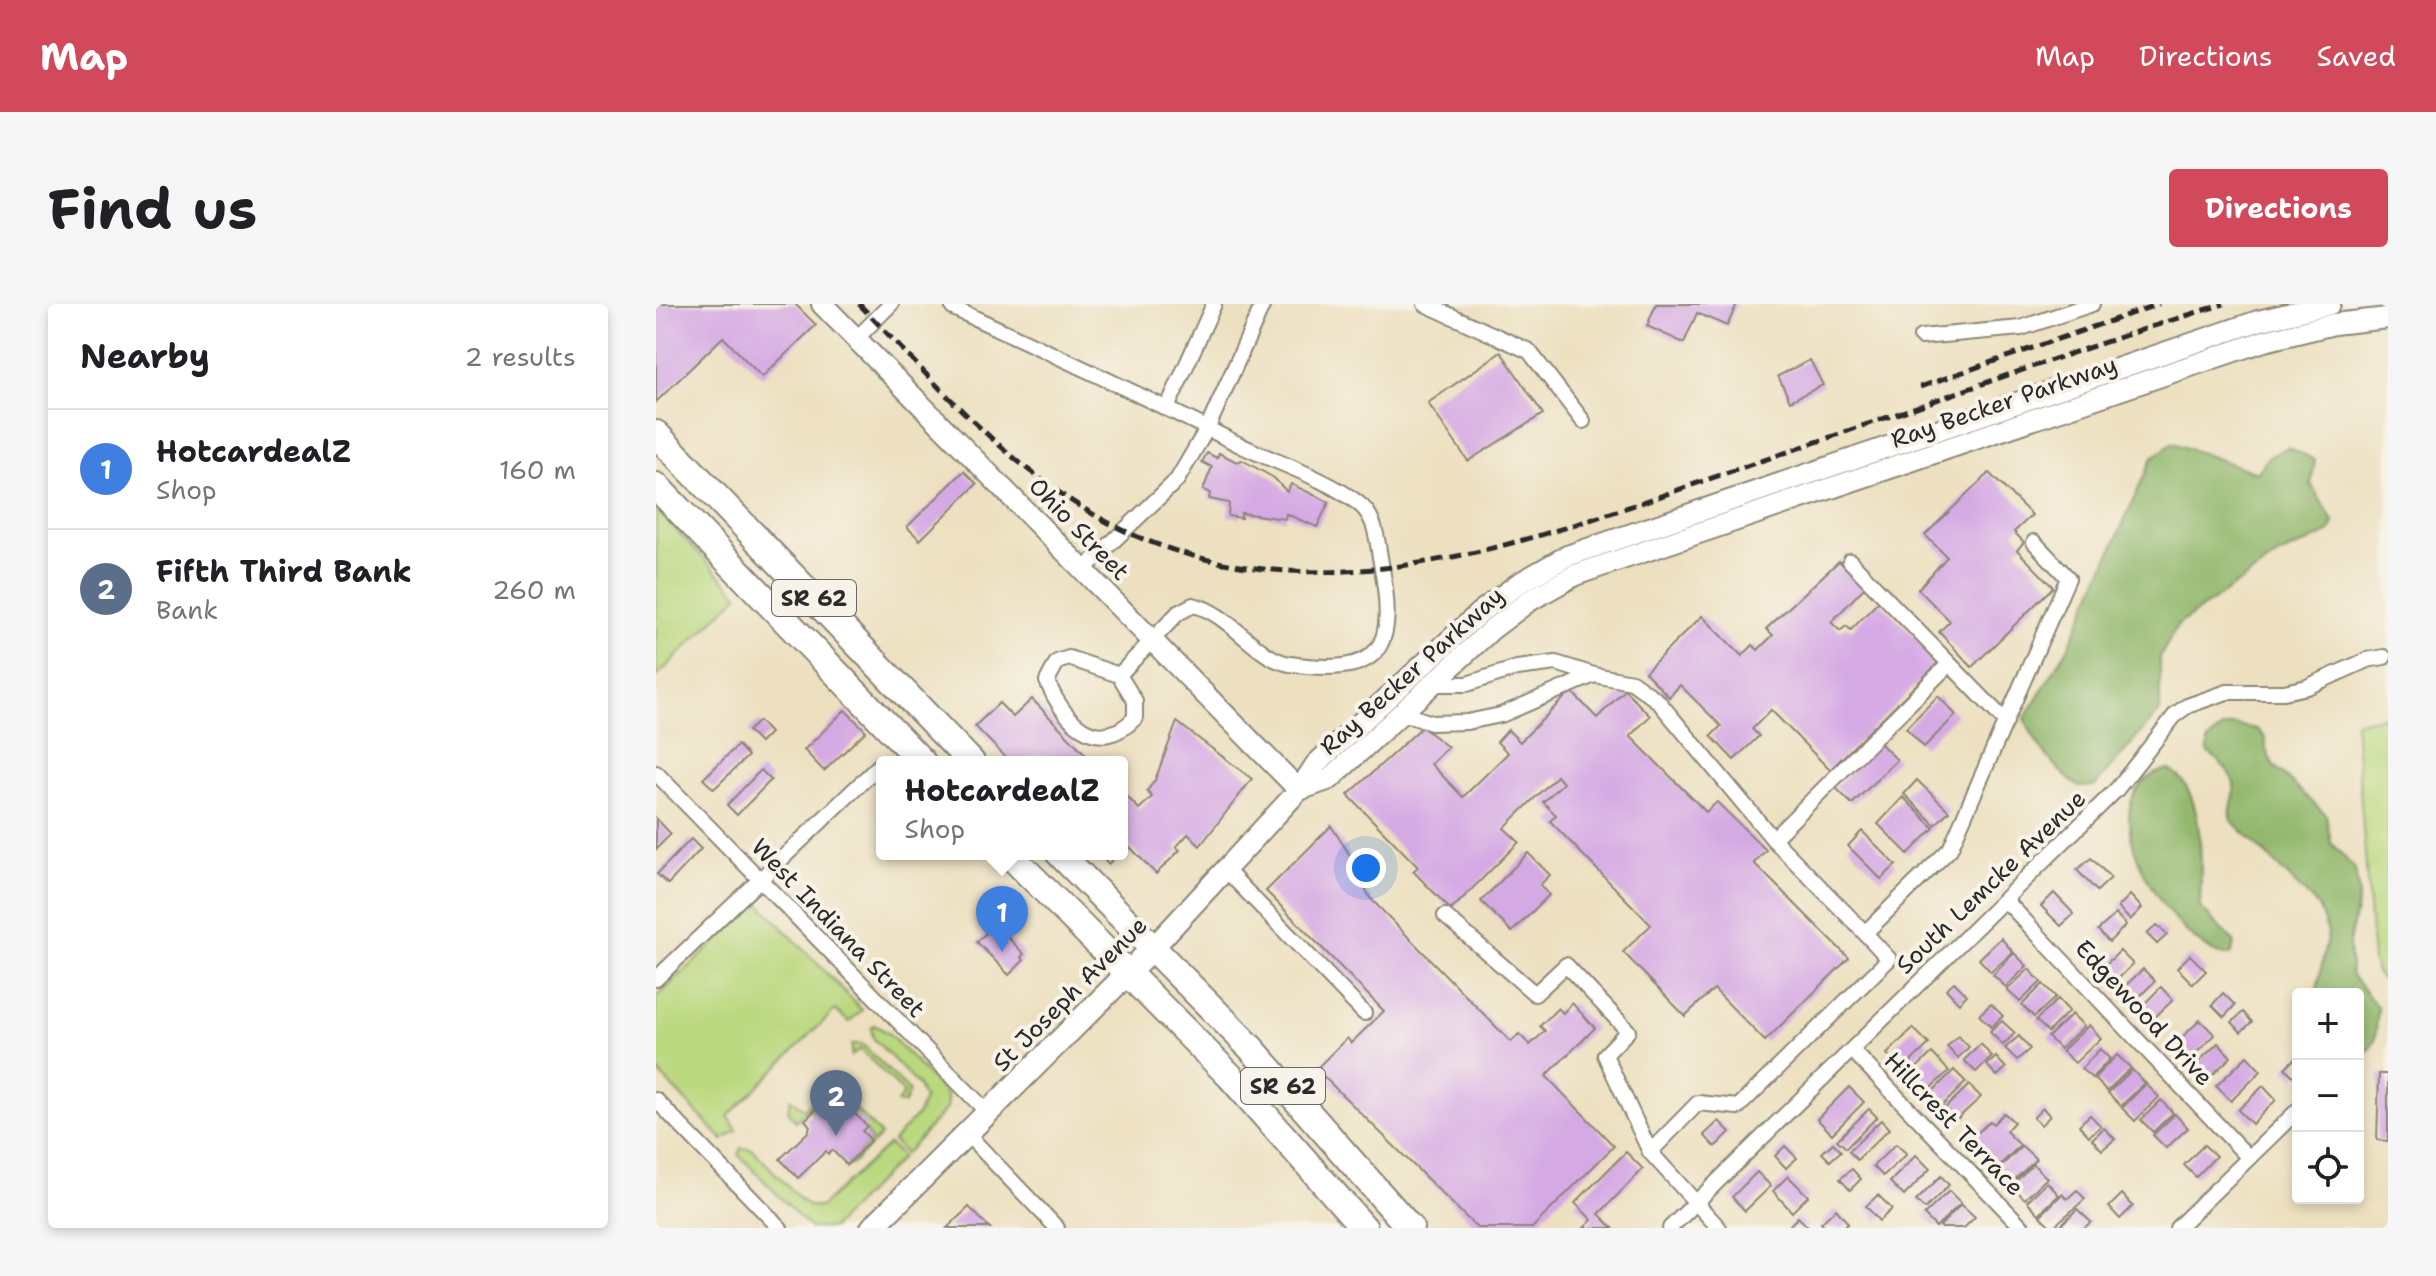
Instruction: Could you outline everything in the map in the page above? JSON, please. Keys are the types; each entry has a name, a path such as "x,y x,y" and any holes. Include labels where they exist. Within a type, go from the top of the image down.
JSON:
{"highway":[{"name":"SR 62","path":"656,434 965,756"},
{"name":"SR 62","path":"656,486 917,756"},
{"name":"SR 62","path":"1015,860 1230,1076 1364,1228"},
{"name":"SR 62","path":"1066,860 1250,1047 1410,1228"}],"main road":[{"name":"Ohio Street","path":"822,304 1299,790"},
{"name":"Ray Becker Parkway","path":"1299,790 1316,764 1479,613 1518,584 1567,556 2258,321 2330,304"},
{"name":"Ray Becker Parkway","path":"1299,790 1330,779 1507,617 1575,575 2264,341 2334,324 2388,318"},
{"name":"St Joseph Avenue","path":"872,1228 1127,975 1299,790"}],"street":[{"path":"856,339 891,304"},
{"path":"1168,406 1214,304"},
{"path":"1083,570 1177,480 1208,427 1263,304"},
{"path":"1425,304 1529,351 1583,421"},
{"path":"1921,337 2021,328 2092,304"},
{"path":"953,308 1168,406 1343,494 1370,515 1383,574 1388,633 1379,649 1360,663 1316,667 1285,663 1211,609 1193,605 1178,613 1119,675"},
{"path":"1865,933 1950,849 2006,722 2068,578 2034,542"},
{"path":"1850,561 2006,722"},
{"name":"South Lemcke Avenue","path":"1670,1228 2117,789 2176,714 2187,706 2227,692 2296,690 2384,657"},
{"path":"1069,658 1119,675 1135,701 1135,718 1123,730 1108,737 1093,736 1072,719 1055,699 1047,681 1057,662 1069,658"},
{"path":"1432,684 1467,684 1517,668 1556,663 1594,675 1632,682 1658,701 1773,839 1889,959 1738,1107 1698,1103 1650,1152"},
{"path":"1773,839 1949,664"},
{"path":"1401,713 1432,723 1467,722 1501,715 1594,675"},
{"path":"889,756 904,742"},
{"path":"656,979 876,768"},
{"name":"West Indiana Street","path":"656,773 988,1113"},
{"path":"1224,868 1364,1013"},
{"name":"Edgewood Drive","path":"2006,901 2249,1158"},
{"path":"1445,916 1535,994 1566,965 1628,1031 1605,1055 1650,1152 1719,1228"},
{"name":"Hillcrest Terrace","path":"1852,1050 2023,1228"},
{"path":"656,1100 780,1228"},
{"path":"2177,1228 2292,1116"},
{"path":"967,1134 1057,1228"}],"green space":[{"path":"2173,443 2257,473 2267,458 2288,447 2315,460 2311,484 2334,523 2329,533 2279,555 2178,625 2160,657 2160,711 2095,786 2079,787 2047,757 2025,718 2069,646 2152,458"},
{"path":"656,509 739,595 656,677"},
{"path":"2388,716 2388,986 2376,973 2373,960 2355,722"},
{"path":"2234,725 2257,729 2265,738 2266,750 2273,765 2326,815 2331,843 2355,869 2359,896 2349,943 2351,974 2362,988 2317,988 2328,933 2318,906 2232,821 2233,782 2227,770 2208,752 2208,741 2222,728"},
{"path":"2168,769 2181,779 2196,811 2201,852 2200,907 2235,943 2231,955 2210,950 2187,932 2144,874 2132,841 2130,810 2141,785"},
{"path":"758,902 862,1010 849,1022 835,1010 728,1116 737,1130 723,1140 656,1070 656,998"},
{"path":"2364,990 2378,1008 2375,1041 2368,1051 2364,1048"},
{"path":"874,1025 887,1032 947,1095 947,1108 905,1154 893,1141 918,1114 924,1099 917,1084 873,1038 871,1028"},
{"path":"852,1044 862,1044 909,1091 904,1104 897,1103 904,1093 860,1049 851,1056"},
{"path":"830,1084 848,1102 846,1105 813,1112 809,1108 796,1121 788,1112 790,1099 804,1109"},
{"path":"853,1107 881,1135 851,1165 847,1165 871,1140 851,1110"},
{"path":"889,1144 902,1157 832,1228 810,1228 739,1155 741,1148 752,1149 801,1200 809,1206 820,1207"}],"building":[{"path":"656,304 795,304 816,325 762,377 723,337 656,402"},
{"path":"1656,304 1737,304 1727,326 1697,313 1684,343 1647,326"},
{"path":"1501,352 1543,414 1468,461 1428,403"},
{"path":"1810,360 1823,385 1790,401 1778,376"},
{"path":"1207,453 1217,458 1219,453 1237,462 1242,460 1274,478 1287,492 1291,484 1329,502 1317,527 1286,514 1285,519 1241,513 1241,518 1228,516 1229,503 1209,499 1210,493 1203,490 1212,467 1202,462"},
{"path":"964,471 977,484 920,540 907,527"},
{"path":"1989,473 2032,515 2014,532 2024,542 2017,550 2053,587 1972,667 1939,632 1950,621 1918,589 1947,557 1925,535"},
{"path":"1839,561 1865,587 1831,622 1840,631 1846,626 1851,630 1879,601 1939,662 1830,770 1771,710 1752,729 1759,736 1734,760 1711,736 1721,726 1680,685 1669,697 1645,672 1702,616 1742,656 1753,645 1758,650 1773,635 1766,629"},
{"path":"1625,690 1650,716 1630,736 1706,812 1717,802 1766,850 1754,863 1849,958 1765,1041 1714,989 1685,1016 1623,952 1651,925 1550,821 1556,815 1543,802 1563,783 1557,776 1504,828 1519,842 1451,910 1413,871 1418,867 1348,795 1422,727 1448,747 1431,764 1463,797 1508,753 1497,742 1508,730 1520,742 1571,691 1597,718"},
{"path":"1938,696 1956,715 1924,747 1906,728"},
{"path":"1032,699 1087,756 1004,756 975,726 999,703 1013,717"},
{"path":"845,710 866,731 824,771 804,750"},
{"path":"759,721 770,733 760,743 748,731"},
{"path":"1177,722 1252,779 1200,846 1188,834 1176,847 1180,850 1156,874 1128,845 1128,797 1139,809 1152,797 1147,791 1155,780"},
{"path":"1880,743 1897,760 1852,804 1835,787"},
{"path":"738,745 748,756 714,789 703,779"},
{"path":"761,770 771,780 737,815 727,805"},
{"path":"1917,780 1949,811 1935,825 1904,794"},
{"path":"1903,797 1934,828 1908,854 1878,824"},
{"path":"656,818 671,834 656,849"},
{"path":"1331,826 1348,852 1370,898 1511,1042 1519,1034 1530,1045 1545,1031 1540,1026 1558,1008 1563,1013 1572,1003 1595,1028 1546,1076 1614,1146 1532,1228 1477,1228 1316,1069 1347,1038 1351,1043 1384,1011 1266,891"},
{"path":"1862,831 1896,865 1881,879 1848,846"},
{"path":"691,839 701,849 668,884 657,874"},
{"path":"1528,853 1550,875 1540,885 1549,895 1512,932 1481,901"},
{"path":"2091,858 2111,878 2097,891 2077,870"},
{"path":"2054,893 2074,914 2061,926 2041,906"},
{"path":"2130,895 2142,908 2130,920 2118,907"},
{"path":"2116,914 2126,925 2109,942 2098,930"},
{"path":"995,924 1024,954 1021,957 1024,960 1009,975 977,942"},
{"path":"2157,925 2167,935 2157,944 2147,934"},
{"path":"2001,938 2013,952 1991,972 1979,959"},
{"path":"2120,951 2133,964 2116,981 2102,968"},
{"path":"2014,953 2027,966 2006,987 1993,975"},
{"path":"2190,955 2206,971 2193,984 2177,968"},
{"path":"2029,969 2041,982 2020,1002 2007,990"},
{"path":"2143,969 2155,981 2135,1001 2123,988"},
{"path":"1954,982 1967,995 1959,1003 1946,989"},
{"path":"2043,984 2056,997 2034,1017 2022,1005"},
{"path":"2161,987 2173,1000 2155,1017 2143,1005"},
{"path":"2223,993 2235,1005 2224,1017 2212,1005"},
{"path":"2058,999 2069,1011 2048,1032 2036,1020"},
{"path":"1991,1004 2003,1016 1991,1027 1979,1015"},
{"path":"2243,1012 2252,1022 2241,1032 2232,1022"},
{"path":"2072,1014 2084,1026 2060,1049 2048,1037"},
{"path":"2200,1020 2215,1035 2189,1060 2174,1045"},
{"path":"2002,1021 2015,1033 2003,1045 1990,1032"},
{"path":"2089,1025 2101,1038 2075,1063 2062,1051"},
{"path":"1913,1028 1929,1044 1902,1070 1887,1054"},
{"path":"1958,1036 1969,1047 1958,1058 1947,1047"},
{"path":"2019,1036 2030,1049 2017,1060 2005,1048"},
{"path":"2218,1043 2231,1057 2209,1078 2196,1064"},
{"path":"1981,1044 1992,1057 1976,1072 1964,1060"},
{"path":"2100,1049 2110,1059 2092,1078 2081,1069"},
{"path":"1932,1053 1949,1071 1924,1094 1907,1077"},
{"path":"2117,1055 2131,1068 2107,1091 2094,1078"},
{"path":"2247,1056 2261,1071 2231,1101 2216,1086"},
{"path":"1996,1057 2006,1068 1997,1076 1987,1065"},
{"path":"2292,1061 2292,1075 2285,1068"},
{"path":"1954,1070 1966,1082 1942,1106 1930,1094"},
{"path":"2132,1070 2145,1083 2121,1106 2108,1093"},
{"path":"2379,1074 2388,1074 2388,1141 2377,1140"},
{"path":"2146,1084 2159,1097 2135,1121 2122,1108"},
{"path":"1969,1085 1981,1097 1956,1120 1945,1108"},
{"path":"2263,1086 2276,1100 2252,1124 2238,1110"},
{"path":"1849,1087 1864,1102 1832,1134 1817,1119"},
{"path":"834,1092 867,1126 862,1131 871,1140 847,1165 832,1150 828,1154 826,1151 798,1178 780,1159 808,1132 810,1126 805,1120"},
{"path":"2161,1100 2173,1113 2153,1132 2141,1120"},
{"path":"2043,1108 2050,1116 2041,1125 2033,1118"},
{"path":"1869,1109 1877,1117 1846,1148 1837,1140"},
{"path":"2004,1113 2014,1122 2006,1131 2020,1145 1996,1169 1972,1138"},
{"path":"2175,1114 2188,1128 2166,1148 2153,1135"},
{"path":"2090,1115 2101,1126 2089,1136 2079,1125"},
{"path":"1881,1120 1889,1129 1857,1160 1849,1151"},
{"path":"1719,1121 1730,1132 1715,1147 1704,1135"},
{"path":"2104,1128 2115,1139 2102,1150 2092,1139"},
{"path":"1833,1143 1841,1151 1830,1161 1822,1153"},
{"path":"1896,1144 1907,1154 1883,1176 1873,1166"},
{"path":"2204,1145 2216,1156 2196,1177 2184,1165"},
{"path":"1785,1146 1797,1158 1786,1168 1775,1156"},
{"path":"2022,1146 2036,1159 2009,1185 1996,1171"},
{"path":"1626,1152 1643,1169 1599,1214 1613,1228 1584,1228 1592,1220 1575,1203"},
{"path":"1916,1155 1930,1169 1904,1196 1890,1182"},
{"path":"2033,1164 2047,1178 2025,1199 2011,1186"},
{"path":"1852,1169 1861,1179 1850,1190 1840,1179"},
{"path":"1757,1172 1771,1186 1745,1211 1732,1197"},
{"path":"1788,1176 1808,1196 1792,1212 1773,1191"},
{"path":"1941,1176 1949,1185 1925,1209 1916,1201"},
{"path":"2047,1182 2059,1195 2039,1214 2027,1201"},
{"path":"2077,1190 2085,1199 2052,1228 2040,1216 2062,1194 2067,1199"},
{"path":"1949,1191 1961,1203 1936,1227 1924,1215"},
{"path":"2122,1194 2133,1206 2120,1219 2109,1207"},
{"path":"1878,1195 1892,1209 1879,1221 1866,1206"},
{"path":"1961,1204 1975,1217 1964,1228 1942,1228 1940,1226"},
{"path":"969,1207 990,1228 947,1228"},
{"path":"1836,1209 1848,1223 1843,1228 1826,1228 1821,1223"},
{"path":"2077,1209 2091,1222 2084,1228 2058,1228"},
{"path":"1798,1217 1809,1228 1787,1228"}],"railway":[{"path":"859,304 957,406 1027,469 1065,497 1105,521 1148,541 1226,563 1304,572 1383,568 1462,555 1540,535 2224,304"},
{"path":"1920,387 2159,304"}],"place":[{"name":"HotcardealZ","path":"1002,952"},
{"name":"Fifth Third Bank","path":"836,1136"}]}
